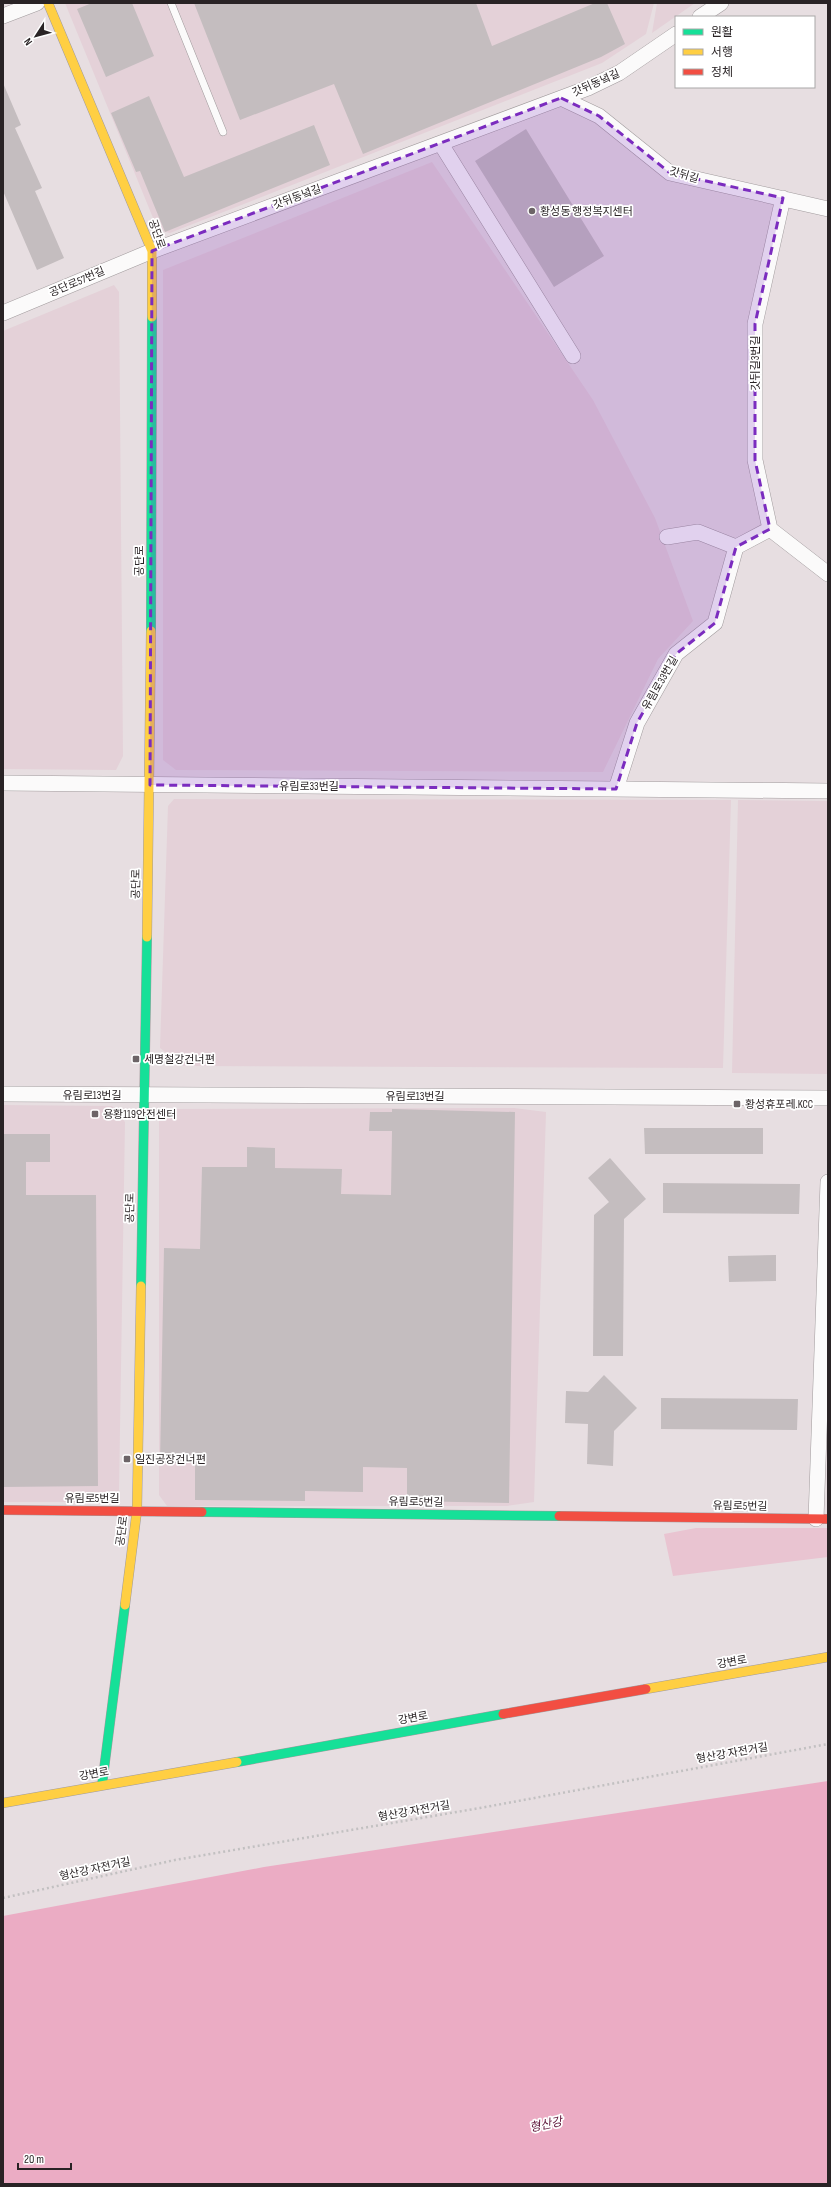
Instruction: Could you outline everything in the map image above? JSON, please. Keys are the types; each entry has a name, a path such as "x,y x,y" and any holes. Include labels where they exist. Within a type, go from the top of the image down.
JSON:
{"street":[{"path":"3,16 37,3"},
{"name":"공단로","path":"48,3 152,251 150,785 137,1510 102,1785"},
{"path":"702,16 721,3"},
{"name":"갓뒤동녘길","path":"152,251 561,98 619,73 675,35"},
{"name":"갓뒤길","path":"561,98 599,116 670,173 828,209"},
{"path":"441,144 574,356"},
{"name":"갓뒤길3번길","path":"770,529 755,460 755,324 783,198"},
{"name":"공단로57번길","path":"3,313 152,251"},
{"path":"667,537 698,532 736,547 770,529 828,574"},
{"name":"유림로33번길","path":"616,789 637,723 676,654 715,623 736,547"},
{"name":"유림로33번길","path":"3,783 828,791"},
{"name":"유림로13번길","path":"3,1094 828,1098"},
{"path":"822,1519 828,1182"},
{"name":"유림로5번길","path":"3,1510 137,1510 822,1519"},
{"name":"강변로","path":"3,1803 828,1657"}],"lane":[{"path":"170,3 223,132"}],"path":[{"name":"형산강 자전거길","path":"3,1898 175,1860 480,1808 828,1744"}],"highlighted area":[{"path":"561,98 599,116 670,173 783,198 755,324 755,460 770,529 736,547 715,623 676,654 637,723 616,789 150,785 152,251"}],"shaded area":[{"path":"65,3 654,3 646,34 602,63 170,233 158,230"},
{"path":"657,3 695,3 675,16 652,33"},
{"path":"432,162 593,400 655,518 693,621 658,659 603,772 176,770 163,760 163,270"},
{"path":"114,285 119,292 123,756 116,770 3,769 3,331"},
{"path":"174,799 731,800 723,1068 184,1066 160,1048 168,806"},
{"path":"738,800 828,801 828,1074 732,1073"},
{"path":"3,1105 112,1106 125,1122 119,1491 106,1502 3,1502"},
{"path":"514,1108 546,1112 534,1502 507,1506 167,1506 159,1495 159,1120 171,1109"},
{"path":"696,1528 828,1528 828,1557 673,1576 664,1534"}],"water":[{"name":"형산강","path":"828,1781 828,2184 3,2184 3,1916 264,1867"}],"building":[{"path":"92,3 132,3 154,56 106,77 77,9"},
{"path":"194,3 476,3 492,46 595,3 607,3 625,44 601,57 363,154 334,84 240,120"},
{"path":"3,83 21,125 15,128 42,188 35,191 64,258 37,270 3,191"},
{"path":"149,96 184,177 314,125 330,165 165,232 140,171 136,172 111,113"},
{"path":"526,129 604,256 554,287 475,161"},
{"path":"392,1109 515,1112 509,1503 407,1501 407,1468 363,1467 363,1492 305,1491 305,1501 195,1500 195,1463 160,1463 164,1248 200,1249 202,1167 247,1167 247,1147 275,1148 275,1168 342,1169 341,1194 391,1195 392,1131 369,1131 370,1112 392,1112"},
{"path":"644,1128 763,1128 763,1154 645,1154"},
{"path":"3,1134 50,1134 50,1162 26,1162 26,1195 96,1195 98,1486 3,1487"},
{"path":"610,1158 646,1199 624,1219 623,1356 593,1356 594,1215 609,1202 588,1178"},
{"path":"663,1183 800,1184 799,1214 663,1213"},
{"path":"776,1255 776,1281 729,1282 728,1256"},
{"path":"604,1375 637,1408 614,1431 613,1466 587,1464 588,1424 565,1423 566,1391 588,1392"},
{"path":"661,1398 798,1399 797,1430 661,1429"}],"traffic: fast":[{"path":"151,631 152,317"},
{"path":"141,1286 147,937"},
{"path":"202,1512 559,1516"},
{"path":"102,1785 125,1605"},
{"path":"237,1762 503,1714"}],"traffic: slow":[{"path":"48,3 152,251 152,317"},
{"path":"147,937 151,631"},
{"path":"125,1605 137,1510 141,1286"},
{"path":"646,1689 828,1657"},
{"path":"3,1803 237,1762"}],"traffic: jam":[{"path":"3,1510 202,1512"},
{"path":"559,1516 828,1519"},
{"path":"503,1714 646,1689"}],"place":[{"name":"황성동 행정복지센터","path":"532,211"},
{"name":"세명철강건너편","path":"136,1059"},
{"name":"황성휴포레.KCC","path":"737,1104"},
{"name":"용황119안전센터","path":"95,1114"},
{"name":"일진공장건너편","path":"127,1459"}]}
